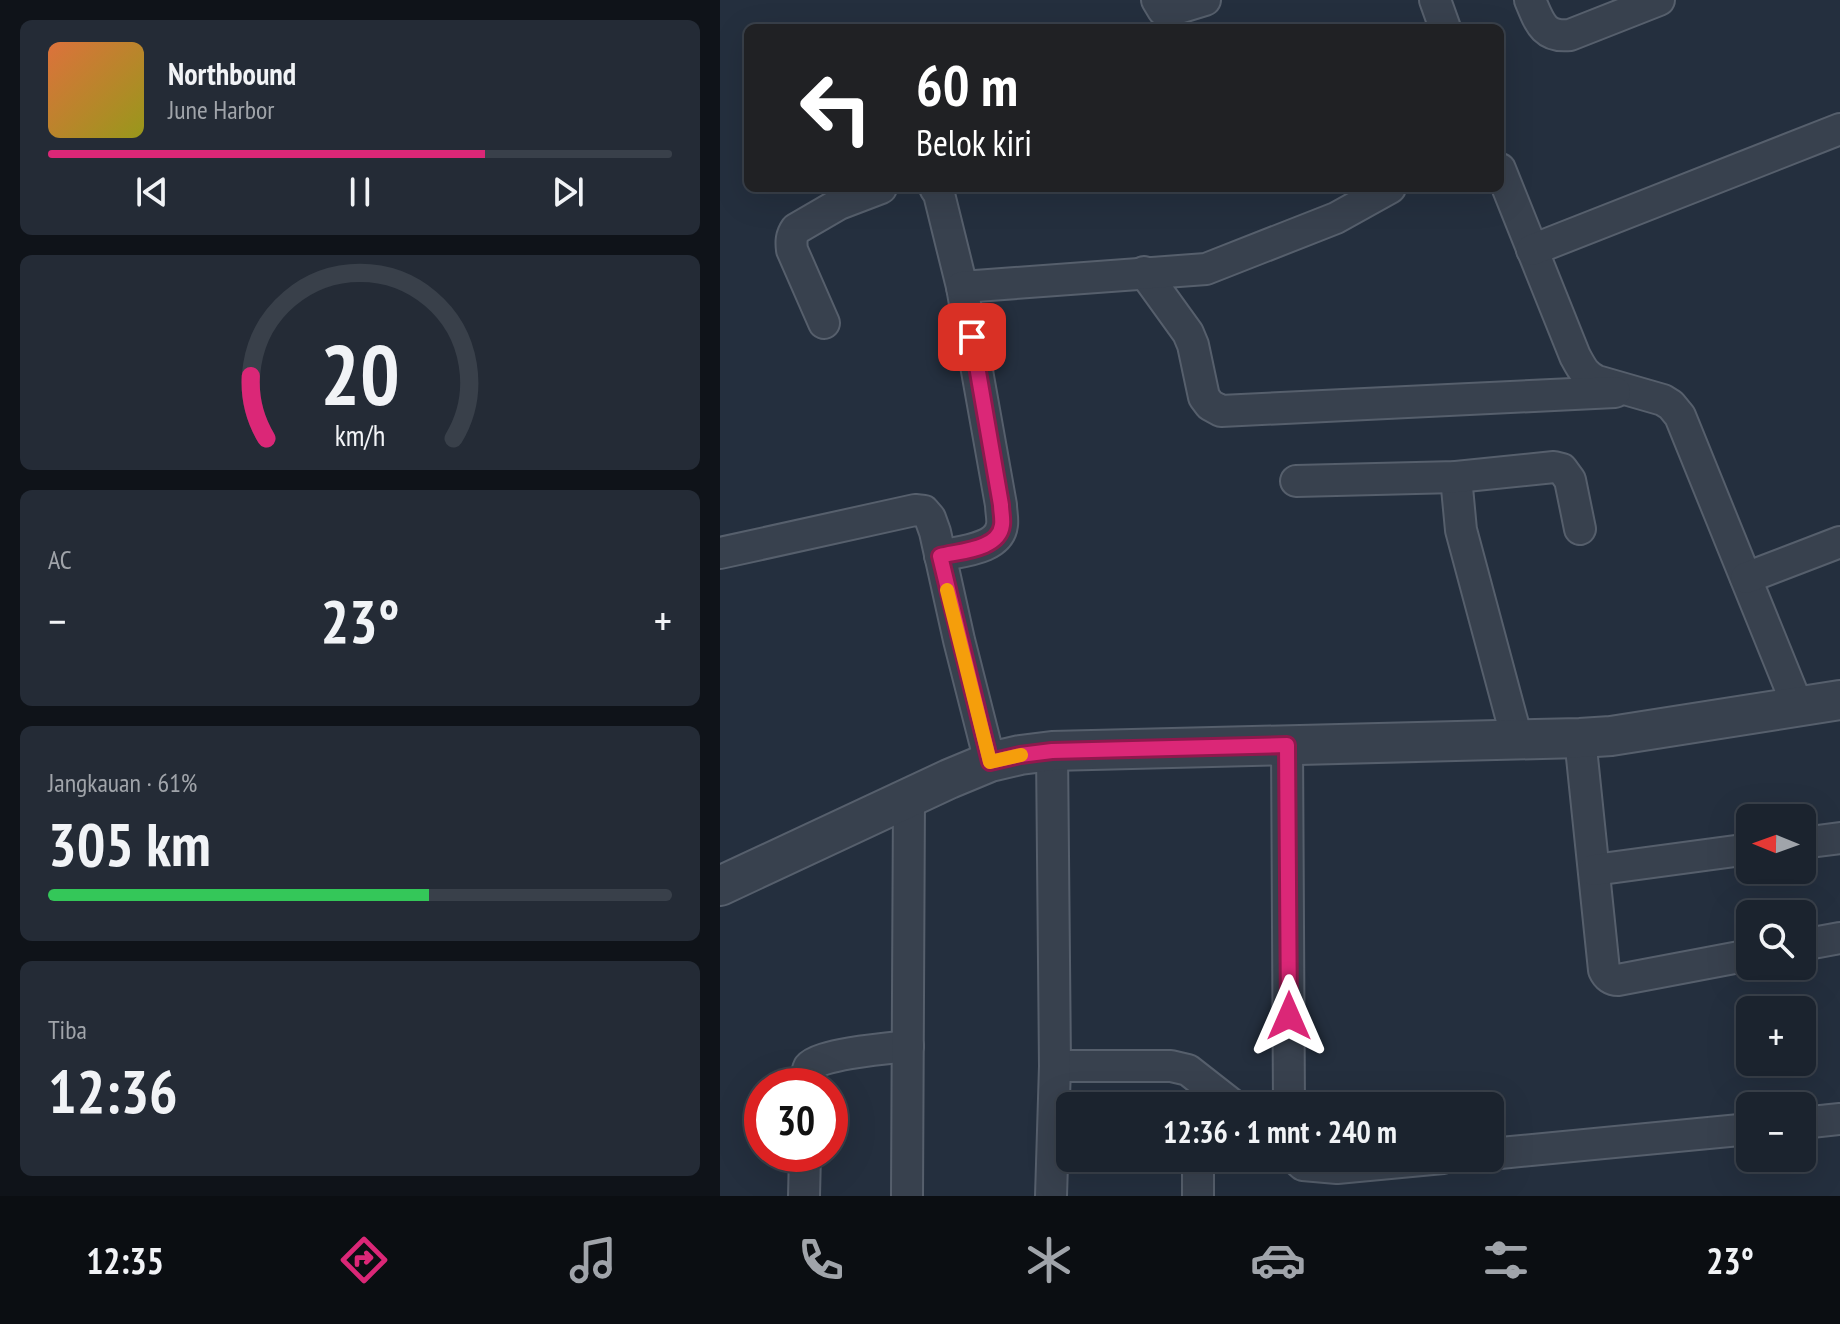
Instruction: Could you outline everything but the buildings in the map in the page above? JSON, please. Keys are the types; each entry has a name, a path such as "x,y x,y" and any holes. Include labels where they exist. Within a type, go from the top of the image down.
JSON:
{"street":[{"path":"1157,0 1163,10 1169,11 1205,0"},
{"path":"1435,0 1444,24"},
{"path":"1530,0 1545,29 1553,35 1562,36 1659,0"},
{"path":"1532,250 1840,129"},
{"path":"1504,179 1584,372 1597,381 1663,400 1680,416 1798,707"},
{"path":"824,323 792,250 793,233 839,204 870,192"},
{"path":"938,192 962,287 1001,505 1002,526 997,537 987,544 940,556"},
{"path":"962,287 1206,269 1336,218 1383,192"},
{"path":"1144,272 1188,333 1204,397 1221,411 1636,391"},
{"path":"1296,481 1456,477 1546,467 1562,469 1570,480 1580,529"},
{"path":"1456,477 1461,530 1517,739"},
{"path":"720,553 924,511 930,518 940,556 990,762"},
{"path":"1746,578 1840,542"},
{"path":"720,886 909,796 990,762 1020,755 1052,751 1611,736 1840,700"},
{"path":"1580,738 1606,974 1614,980 1627,979 1736,958"},
{"path":"1287,745 1289,1092"},
{"path":"1051,1196 1055,1066 1052,751"},
{"path":"907,1196 909,796"},
{"path":"1816,841 1840,838"},
{"path":"1594,870 1736,851"},
{"path":"1816,942 1840,938"},
{"path":"810,1068 822,1058 908,1046"},
{"path":"1055,1066 1171,1066 1188,1070 1216,1092"},
{"path":"1816,1122 1840,1119"},
{"path":"1504,1153 1736,1130"},
{"path":"804,1196 805,1172"},
{"path":"1198,1172 1198,1196"}],"slow traffic":[{"path":"947,590 990,762 1021,755"}],"route":[{"path":"972,337 1002,526 997,537 987,544 940,556 990,762 1052,751 1287,745 1289,1016"}]}
